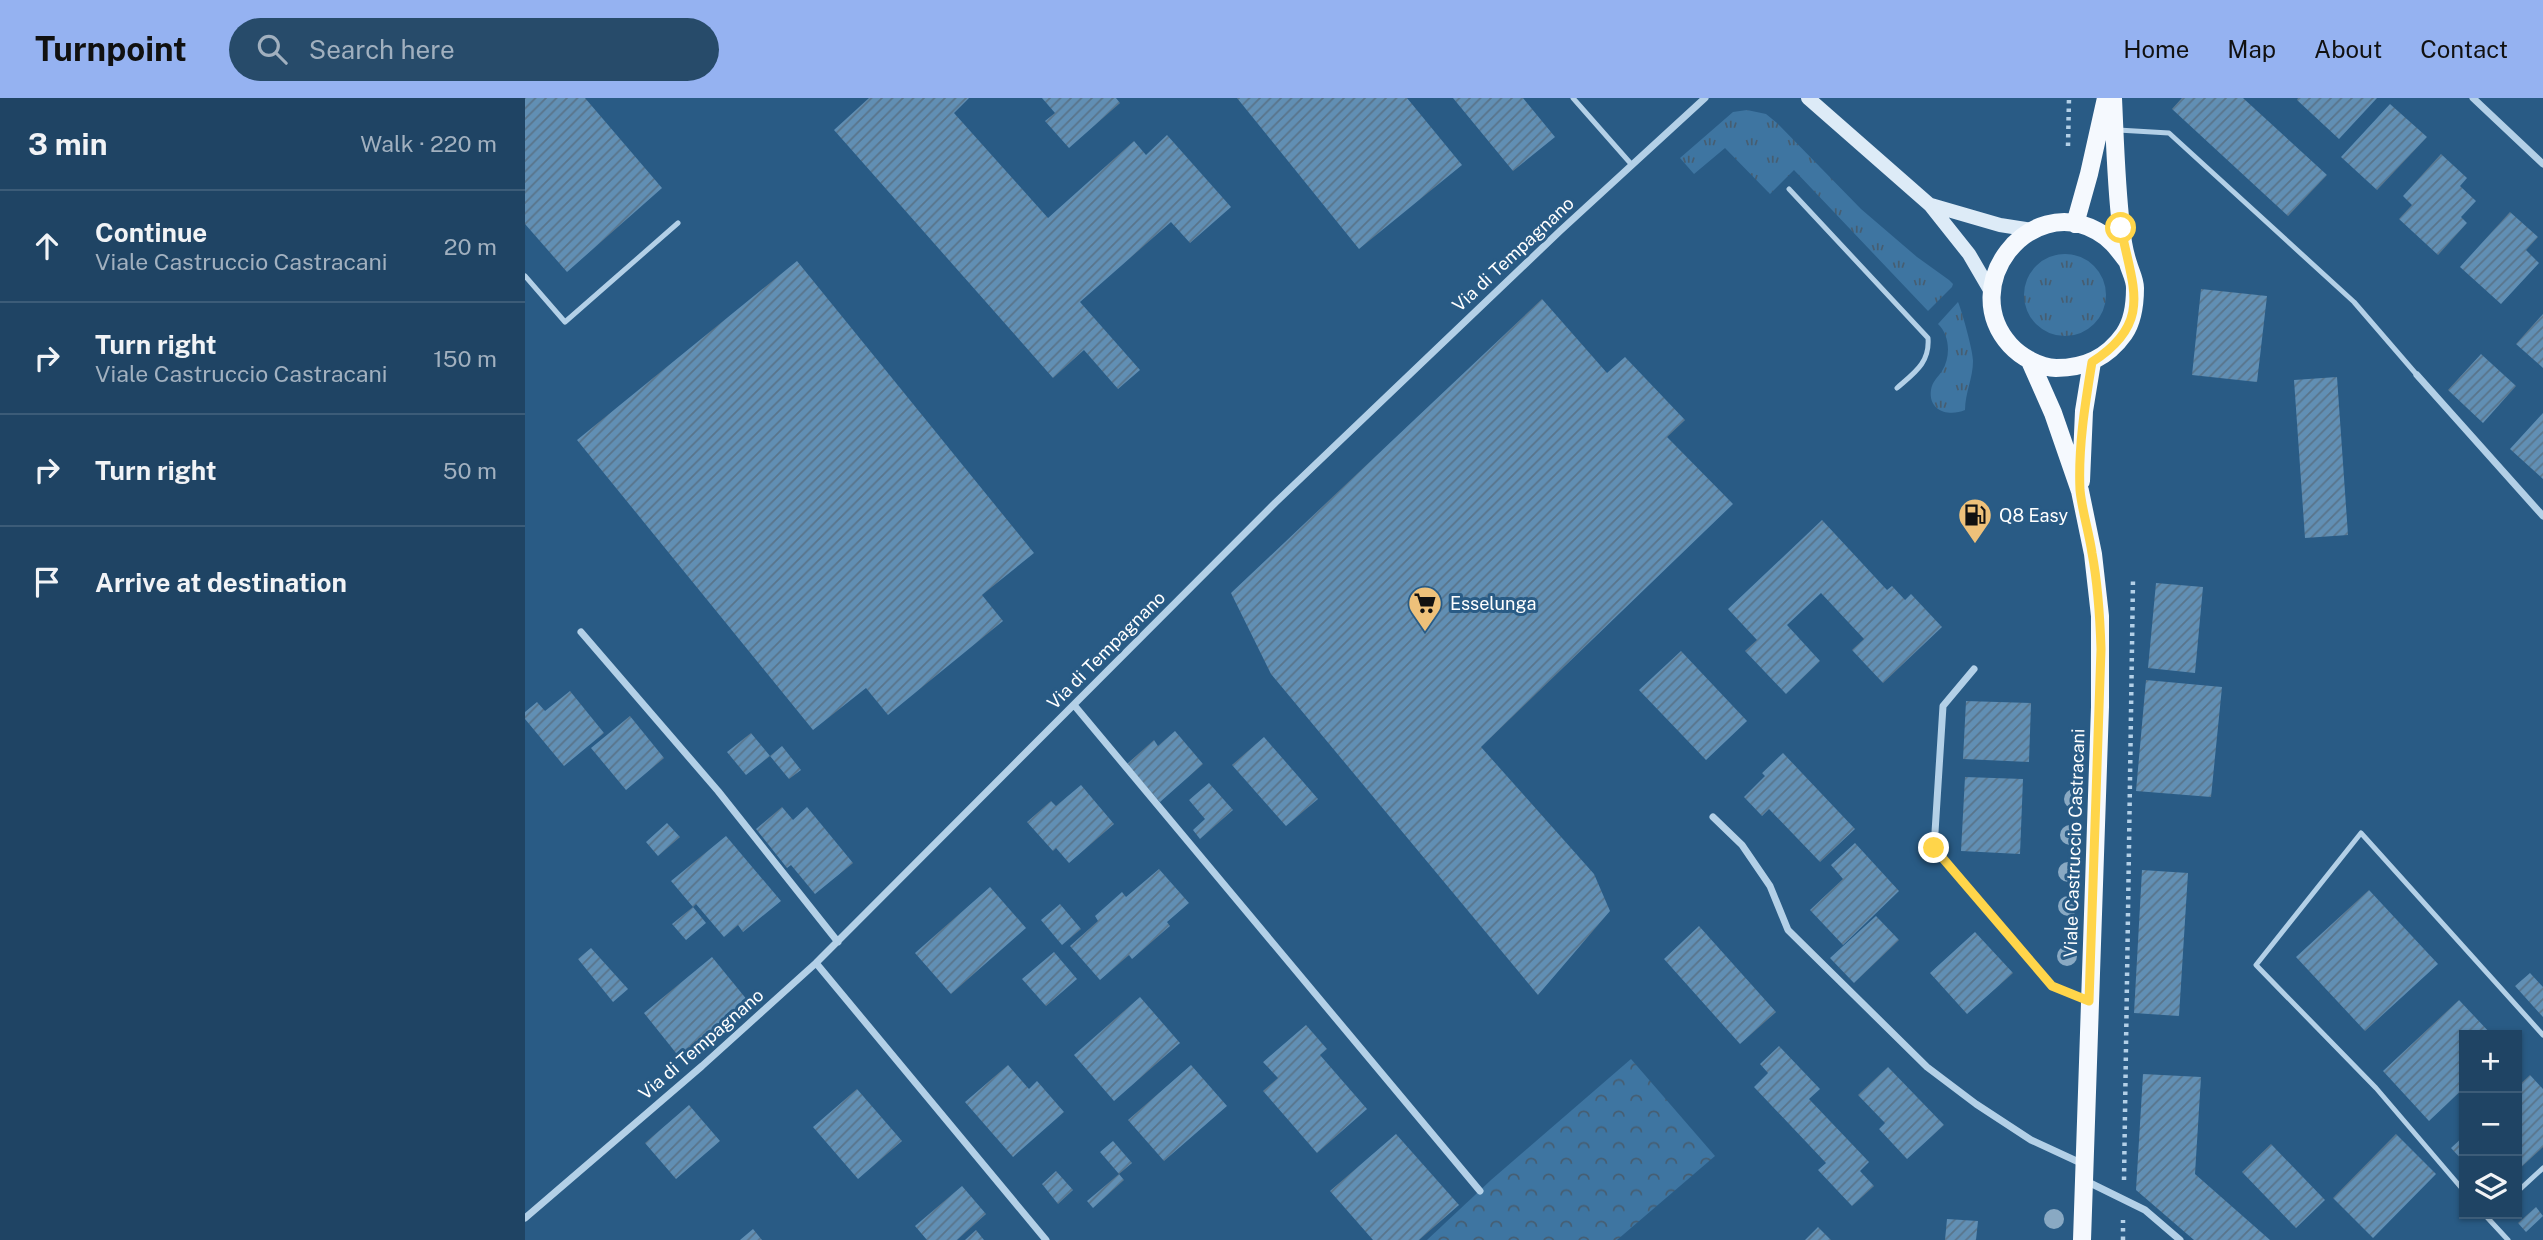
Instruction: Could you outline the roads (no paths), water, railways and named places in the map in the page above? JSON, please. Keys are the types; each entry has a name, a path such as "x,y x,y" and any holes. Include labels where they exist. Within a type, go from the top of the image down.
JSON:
{"main road":[{"path":"1808,98 1930,205 1969,254 1990,290"},
{"path":"2075,224 2106,98"},
{"name":"Viale Castruccio Castracani","path":"1990,290 1993,315 2003,338 2015,351 2030,361 2051,368 2072,368 2092,362 2112,349 2127,330 2135,307 2135,284 2127,261 2121,228 2113,98"},
{"path":"1930,205 2000,225 2032,230"},
{"name":"Viale Castruccio Castracani","path":"2032,230 2052,224 2075,224 2096,230 2114,243 2127,261"},
{"path":"1990,290 1997,266 2011,245 2032,230"},
{"name":"Viale Castruccio Castracani","path":"2030,361 2053,413 2080,491 2093,554 2100,616 2082,1240"},
{"name":"Viale Castruccio Castracani","path":"2080,491 2084,411 2092,362"}],"street":[{"name":"Via di Tempagnano","path":"525,1218 817,963 1275,503 1705,98"},
{"path":"2473,98 2543,164"},
{"path":"2417,375 2543,516"},
{"path":"580,632 719,791 838,942"},
{"path":"1974,669 1943,706 1934,848 2052,986 2089,1001"},
{"path":"1074,705 1480,1191"},
{"path":"1713,817 1742,845 1770,886 1788,930 1927,1067 2031,1140 2123,1199 2145,1210 2180,1240"},
{"path":"817,963 1047,1240"}],"lane":[{"path":"1573,98 1632,165"},
{"path":"2115,130 2169,132 2354,302 2417,375"},
{"path":"1789,190 1928,338 1929,353 1922,365 1897,388"},
{"path":"525,276 565,322 678,223"},
{"path":"2459,1185 2376,1088 2256,965 2361,833 2543,1035"},
{"path":"2522,1187 2543,1168"},
{"path":"2491,1219 2508,1240"}],"place":[{"name":"Q8 Easy","path":"1975,545"},
{"name":"Esselunga","path":"1425,633"}]}
